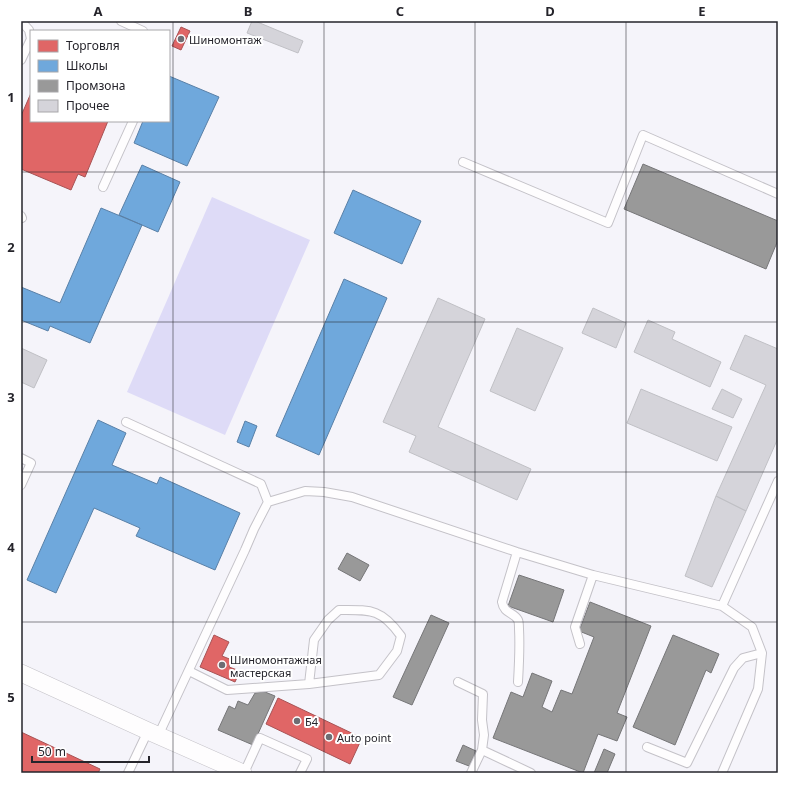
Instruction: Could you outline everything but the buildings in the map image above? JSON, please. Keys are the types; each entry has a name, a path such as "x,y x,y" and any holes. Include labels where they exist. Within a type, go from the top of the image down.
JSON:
{"street":[{"path":"21,673 244,773"}],"lane":[{"path":"21,21 29,30 30,34"},
{"path":"121,21 141,30"},
{"path":"21,60 30,41"},
{"path":"103,187 133,122"},
{"path":"463,162 608,223 643,135 778,194"},
{"path":"126,422 261,484 268,502"},
{"path":"21,458 31,463 21,485"},
{"path":"722,606 778,481"},
{"path":"128,773 189,671 246,550 254,529 268,502 305,491 324,492 352,497 517,552 593,575 722,606 752,626 762,653 758,689 722,773"},
{"path":"517,552 502,602 503,608 515,616 518,621 518,682"},
{"path":"580,644 575,627 593,575"},
{"path":"189,671 227,690 309,684 379,675 397,651 401,636 393,625 382,616 367,610 339,610 328,620 314,640 309,684"},
{"path":"647,747 687,763 734,668 743,658 762,653"},
{"path":"458,682 483,694 482,720 484,735 482,750 471,773"},
{"path":"244,773 260,738 307,759 300,773"},
{"path":"482,750 531,773"}],"shaded area":[{"path":"212,197 310,240 225,435 127,392"}],"place":[{"name":"Шиномонтаж","path":"181,39"},
{"name":"Шиномонтажная мастерская","path":"222,665"},
{"name":"Б4","path":"297,721"},
{"name":"Auto point","path":"329,737"}]}
